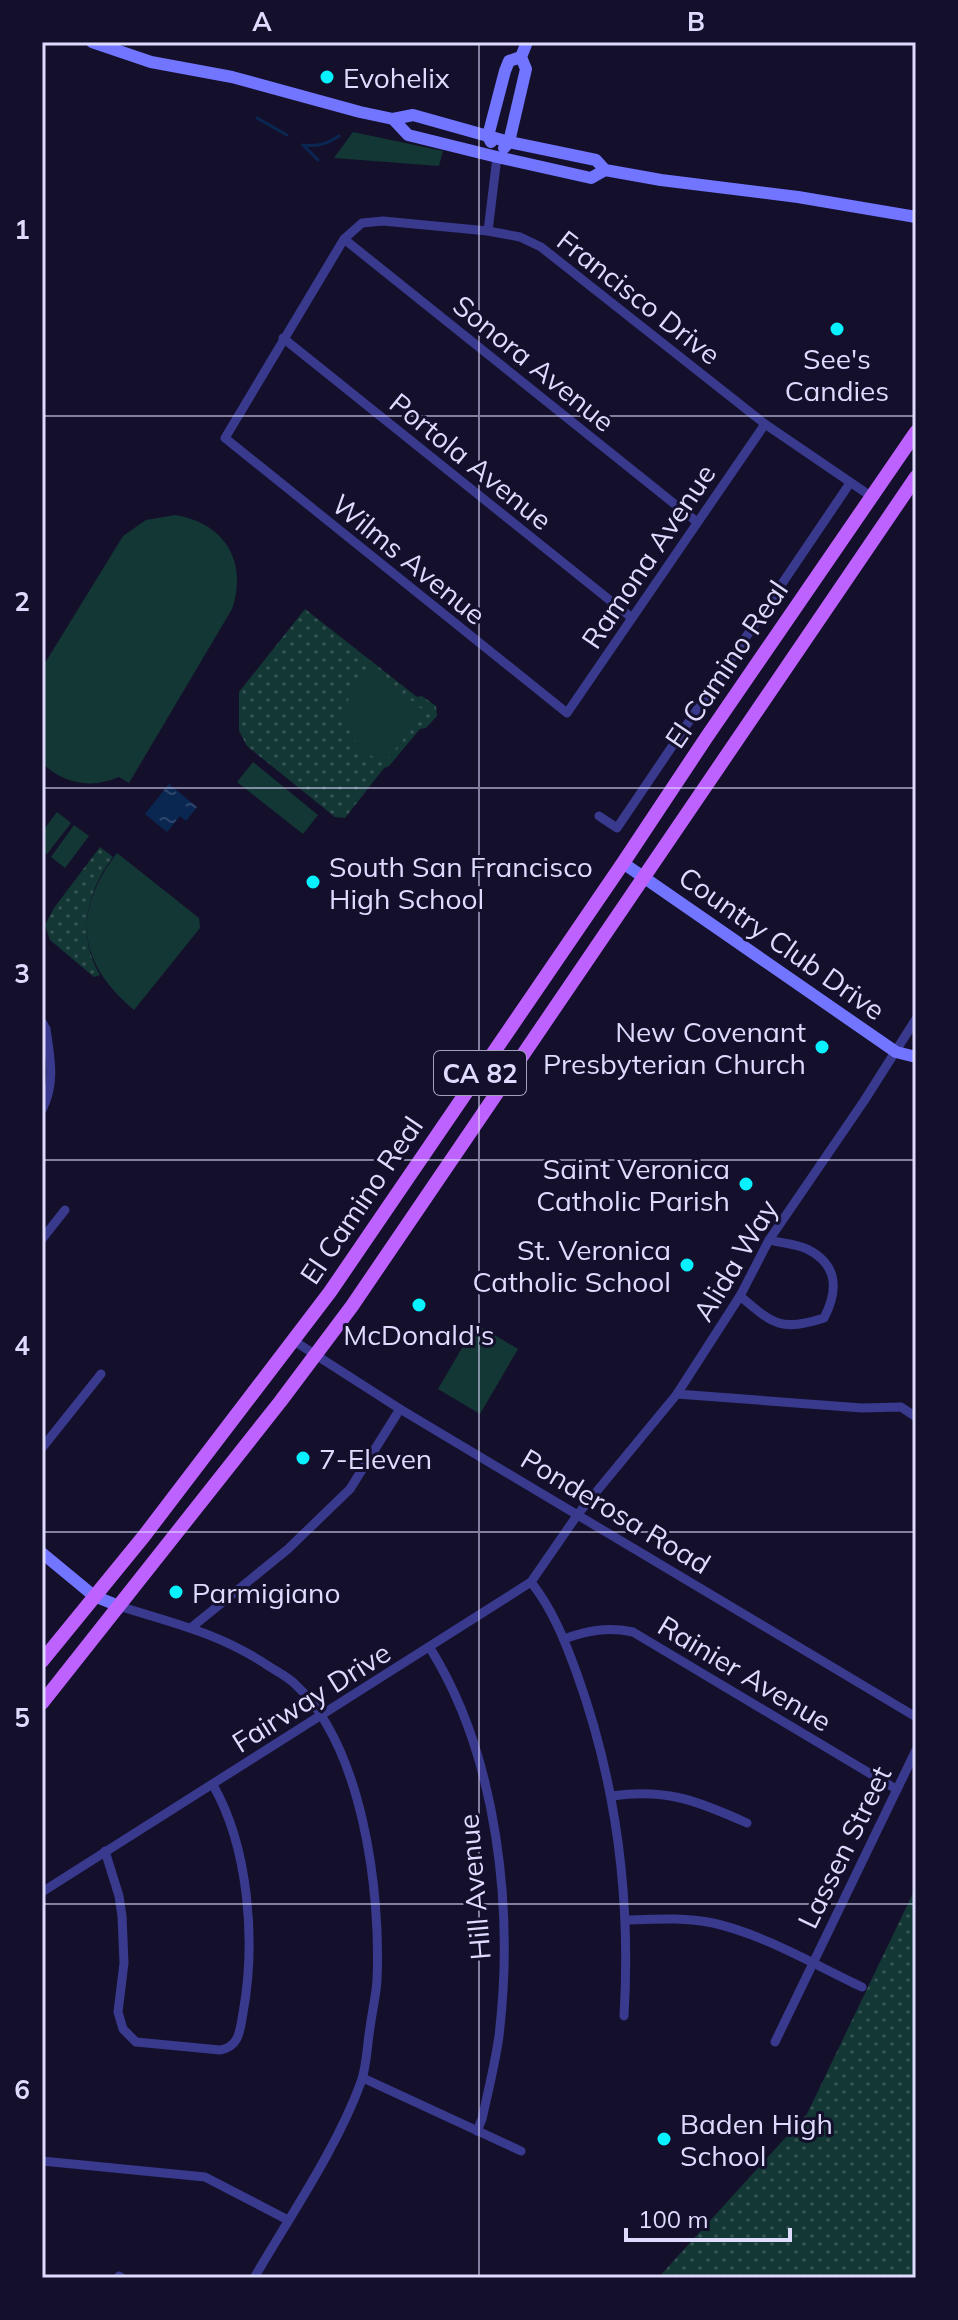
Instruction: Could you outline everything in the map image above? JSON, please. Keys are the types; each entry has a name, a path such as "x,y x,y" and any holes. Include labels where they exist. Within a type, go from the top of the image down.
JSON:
{"main road":[{"path":"92,42 123,55 232,77 393,119 413,115 509,142 596,160 605,170 916,217"},
{"path":"497,157 509,142 526,69 521,57 527,42"},
{"path":"497,157 488,136 509,61 521,57"},
{"path":"393,119 408,135 497,157 591,178 605,170"},
{"name":"El Camino Real","path":"42,1661 144,1536 294,1341 916,432"},
{"name":"El Camino Real","path":"42,1703 318,1354 916,477"},
{"name":"Country Club Drive","path":"623,863 896,1052 916,1057"},
{"path":"42,1553 94,1596 119,1606"}],"street":[{"path":"488,231 497,157"},
{"name":"Francisco Drive","path":"344,239 362,223 383,221 488,231 520,237 541,247 765,424 872,497"},
{"path":"283,338 344,239"},
{"name":"Sonora Avenue","path":"344,239 697,522"},
{"name":"Wilms Avenue","path":"283,338 225,438 567,713"},
{"name":"Portola Avenue","path":"283,338 632,618"},
{"name":"Ramona Avenue","path":"567,713 765,424"},
{"path":"599,816 617,828 850,483"},
{"name":"Alida Way","path":"578,1514 677,1394 740,1296 769,1240 916,1019"},
{"path":"42,1022 46,1029 52,1077 50,1094 42,1110"},
{"path":"42,1239 65,1210"},
{"path":"740,1296 774,1323 797,1327 824,1318 832,1302 835,1282 822,1260 806,1248 769,1240"},
{"name":"Ponderosa Road","path":"294,1341 400,1409 916,1717"},
{"path":"42,1448 101,1374"},
{"path":"677,1394 862,1408 901,1407 916,1417"},
{"path":"192,1627 288,1549 350,1489 400,1409"},
{"name":"Fairway Drive","path":"42,1892 531,1582 578,1514"},
{"path":"531,1582 546,1601 564,1639 593,1718 612,1796 626,1920 624,2016"},
{"path":"119,1606 192,1627 242,1648 295,1684 320,1716 340,1752 356,1795 374,1887 377,1935 376,1982 363,2078 347,2117 254,2278"},
{"name":"Rainier Avenue","path":"564,1639 612,1628 633,1632 896,1789"},
{"name":"Hill Avenue","path":"430,1648 449,1678 468,1729 495,1833 505,1939 503,1989 498,2038 477,2131"},
{"name":"Lassen Street","path":"775,2042 916,1750"},
{"path":"105,1851 117,1886 122,1916 124,1963 118,2012 123,2029 136,2042 220,2050 232,2046 239,2036 246,1998 248,1914 236,1845 225,1809 213,1785"},
{"path":"612,1796 638,1792 667,1794 698,1801 747,1823"},
{"path":"626,1920 710,1922 738,1930 862,1987"},
{"path":"363,2078 521,2151"},
{"path":"42,2161 205,2177 288,2220"}],"green space":[{"path":"353,132 443,151 439,166 334,158"},
{"path":"175,515 207,526 228,547 237,576 232,609 129,783 119,777 88,783 59,776 42,763 42,668 123,536 146,520"},
{"path":"305,609 417,697 422,696 436,706 437,716 426,728 420,729 384,768 345,818 335,817 247,746 239,731 239,692"},
{"path":"376,671 425,712 385,762 358,745 346,720 352,693 361,681"},
{"path":"253,762 318,815 303,834 237,782"},
{"path":"57,812 71,823 47,854 42,850 42,832"},
{"path":"74,825 89,836 65,868 51,857"},
{"path":"100,847 113,857 96,885 88,914 89,945 100,975 94,977 50,940 45,925 54,908"},
{"path":"117,853 199,918 200,928 134,1010 101,974 87,936 93,896"},
{"path":"476,1324 518,1349 480,1414 438,1389"},
{"path":"916,1887 916,2278 658,2278 807,2114"}],"water":[{"path":"169,784 197,807 186,821 180,816 167,832 145,814"}],"waterway":[{"path":"257,118 287,135"},
{"path":"303,145 322,144 339,136"},
{"path":"303,145 318,160"}],"place":[{"name":"Evohelix","path":"327,77"},
{"name":"See's Candies","path":"837,329"},
{"name":"South San Francisco High School","path":"313,882"},
{"name":"New Covenant Presbyterian Church","path":"822,1047"},
{"name":"Saint Veronica Catholic Parish","path":"746,1184"},
{"name":"St. Veronica Catholic School","path":"687,1265"},
{"name":"McDonald's","path":"419,1305"},
{"name":"7-Eleven","path":"303,1458"},
{"name":"Parmigiano","path":"176,1592"},
{"name":"Baden High School","path":"664,2139"}]}
